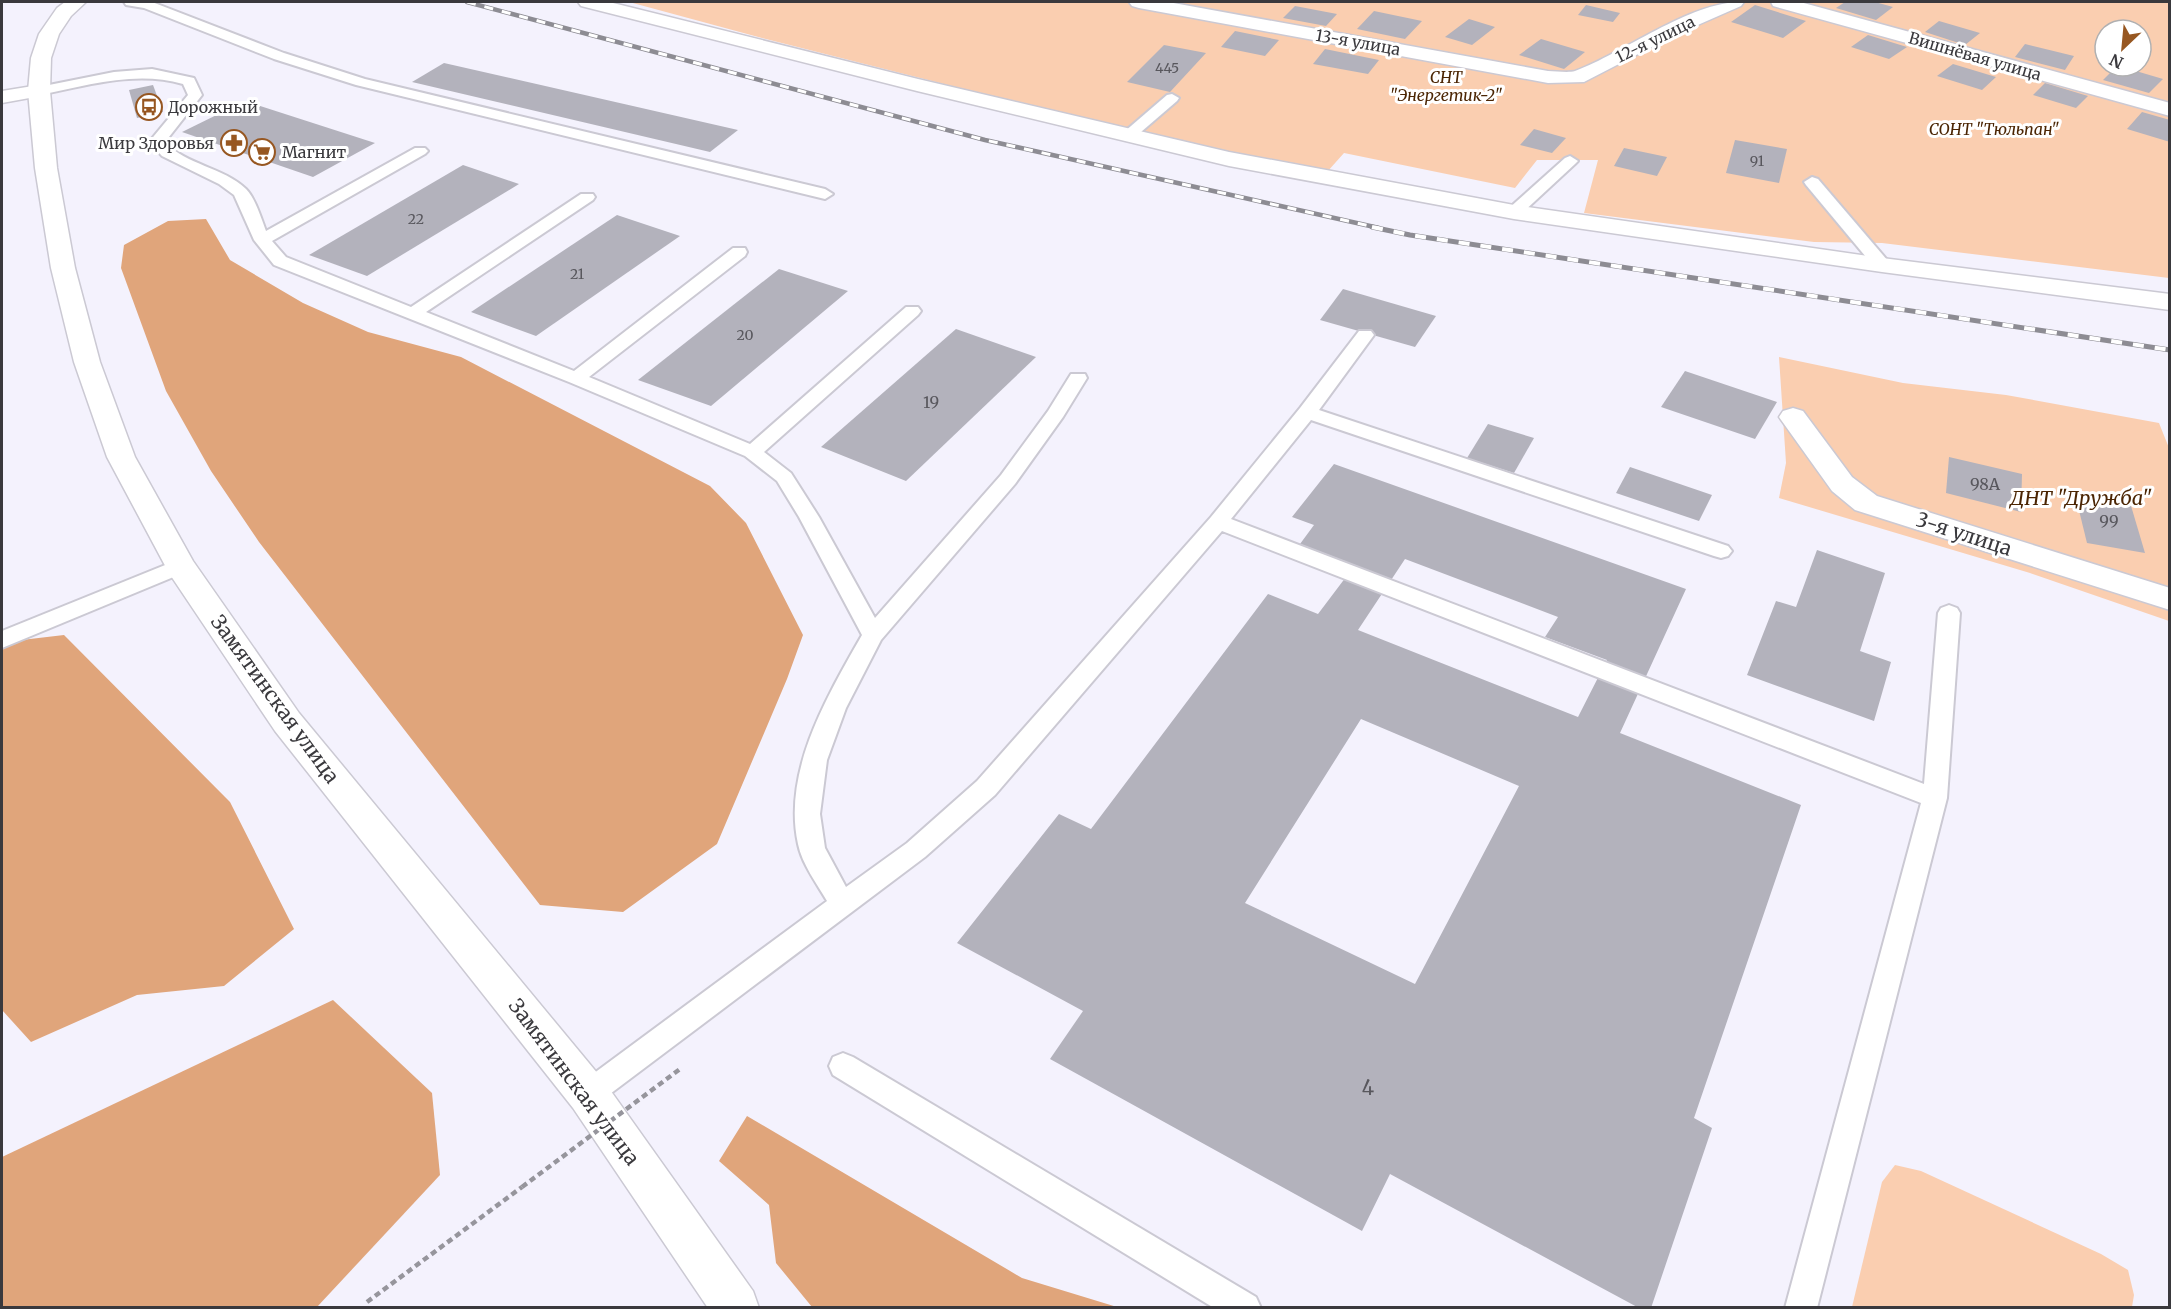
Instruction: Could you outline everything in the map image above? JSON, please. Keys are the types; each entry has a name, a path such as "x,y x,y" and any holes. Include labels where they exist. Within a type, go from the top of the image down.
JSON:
{"street":[{"name":"Замятинская улица","path":"76,2 64,12 48,34 41,58 39,91 46,168 63,268 87,362 121,457 180,566 287,722 588,1094 736,1308"},
{"path":"588,2 916,85 1228,159 1514,212 1882,265 2169,302"},
{"name":"13-я улица","path":"1139,2 1548,77 1577,78"},
{"name":"12-я улица","path":"1577,78 1668,31 1734,2"},
{"name":"Вишнёвая улица","path":"1780,2 2169,110"},
{"path":"2,97 39,91"},
{"name":"3-я улица","path":"1793,417 1842,484 1866,503 2169,599"}],"lane":[{"path":"131,2 279,56 361,82 825,194"},
{"path":"39,91 144,72 172,74 189,81 195,95 157,142 167,153 225,181 241,193 262,240 280,261 576,378 752,452 784,477 809,516 873,635"},
{"path":"1130,135 1172,98"},
{"path":"262,240 420,151"},
{"path":"1514,212 1570,161"},
{"path":"1812,182 1882,265"},
{"path":"413,313 587,197"},
{"path":"576,378 739,252"},
{"path":"752,452 912,311"},
{"path":"588,1094 916,850 986,788 1218,522 1365,335"},
{"path":"842,904 811,844 809,784 836,701 873,635 1028,455 1054,419 1078,378"},
{"path":"1307,411 1721,551"},
{"path":"1218,522 1935,798"},
{"path":"2,640 180,566"},
{"path":"1801,1308 1935,798 1949,613"},
{"path":"843,1066 1245,1308"}],"path":[{"path":"367,1302 680,1070"}],"green space":[{"path":"629,2 2169,2 2169,278 1882,243 1814,242 1584,213 1598,160 1537,160 1515,188 1344,153 1327,172 1145,135"},
{"name":"ДНТ \"Дружба\"","path":"1779,357 1903,383 2006,395 2159,423 2169,448 2169,621 2030,573 1779,498 1786,463"},
{"path":"1895,1165 1921,1171 2101,1254 2128,1270 2134,1295 2132,1307 1852,1307 1882,1182"}],"shaded area":[{"path":"206,219 230,260 303,303 368,332 461,357 710,486 746,523 803,635 787,679 717,844 623,912 540,905 259,542 211,471 166,391 121,268 124,245 168,221"},
{"path":"64,635 230,802 294,929 224,986 137,995 31,1042 2,1010 2,647 13,641"},
{"path":"333,1000 432,1093 440,1175 317,1307 2,1307 2,1157"},
{"path":"747,1116 1022,1278 1117,1307 812,1307 776,1263 769,1205 719,1161"}],"building":[{"path":"1845,2 1875,2 1893,7 1876,20 1836,8"},
{"path":"1586,5 1620,13 1613,22 1578,15"},
{"path":"1755,5 1806,21 1783,38 1731,22"},
{"path":"1295,6 1337,14 1326,26 1283,18"},
{"path":"1374,11 1422,21 1405,39 1357,29"},
{"path":"1469,19 1495,27 1472,45 1445,37"},
{"path":"1939,21 1980,33 1965,45 1925,32"},
{"path":"1235,31 1279,40 1265,56 1221,47"},
{"path":"1868,35 1907,47 1889,59 1851,47"},
{"path":"1541,39 1585,52 1564,69 1519,55"},
{"path":"2025,44 2074,56 2065,70 2015,57"},
{"path":"1164,45 1206,53 1170,92 1127,82"},
{"path":"1325,49 1379,60 1368,74 1313,64"},
{"path":"444,63 738,130 710,152 412,82"},
{"path":"1953,64 1996,77 1982,90 1937,76"},
{"path":"2153,76 2163,79 2149,93 2103,80 2105,78 2153,78"},
{"path":"2045,83 2088,96 2076,108 2033,95"},
{"path":"153,85 163,112 137,118 129,90"},
{"path":"245,101 375,143 313,177 182,132"},
{"path":"2142,112 2170,120 2170,142 2127,129"},
{"path":"1534,129 1566,138 1552,153 1520,145"},
{"path":"1735,140 1787,149 1779,183 1726,173"},
{"path":"1624,148 1667,157 1657,176 1614,166"},
{"path":"463,165 519,184 367,276 309,255"},
{"path":"617,215 680,236 536,336 471,312"},
{"path":"779,269 848,291 711,406 638,380"},
{"path":"1343,289 1436,316 1415,347 1320,320"},
{"path":"956,329 1036,357 906,481 821,447"},
{"path":"1685,371 1777,402 1755,439 1661,407"},
{"path":"1488,424 1534,438 1514,473 1467,458"},
{"path":"1949,457 2022,474 2021,512 1946,493"},
{"path":"1334,464 1686,589 1620,733 1801,805 1694,1118 1712,1128 1651,1308 1639,1308 1390,1174 1362,1231 1050,1059 1083,1011 957,943 1059,814 1091,829 1268,594 1318,614 1355,565 1300,544 1314,525 1292,517","holes":["1405,559 1558,617 1545,637 1607,660 1578,717 1358,630","1361,719 1519,786 1415,984 1245,903"]},
{"path":"1630,467 1712,495 1699,521 1616,493"},
{"path":"2074,490 2129,499 2145,553 2087,543"},
{"path":"1817,550 1885,573 1860,651 1891,662 1874,721 1747,675 1776,601 1796,607"}],"railway":[{"path":"467,2 985,140 1379,228"},
{"path":"1372,227 1410,235 2170,350"}],"place":[{"name":"Дорожный","path":"149,107"},
{"name":"Мир Здоровья","path":"234,143"},
{"name":"Магнит","path":"262,152"}],"park label":[{"name":"СHТ \"Энергетик-2\"","path":"1446,86"},
{"name":"СОНТ \"Тюльпан\"","path":"1994,129"}]}
